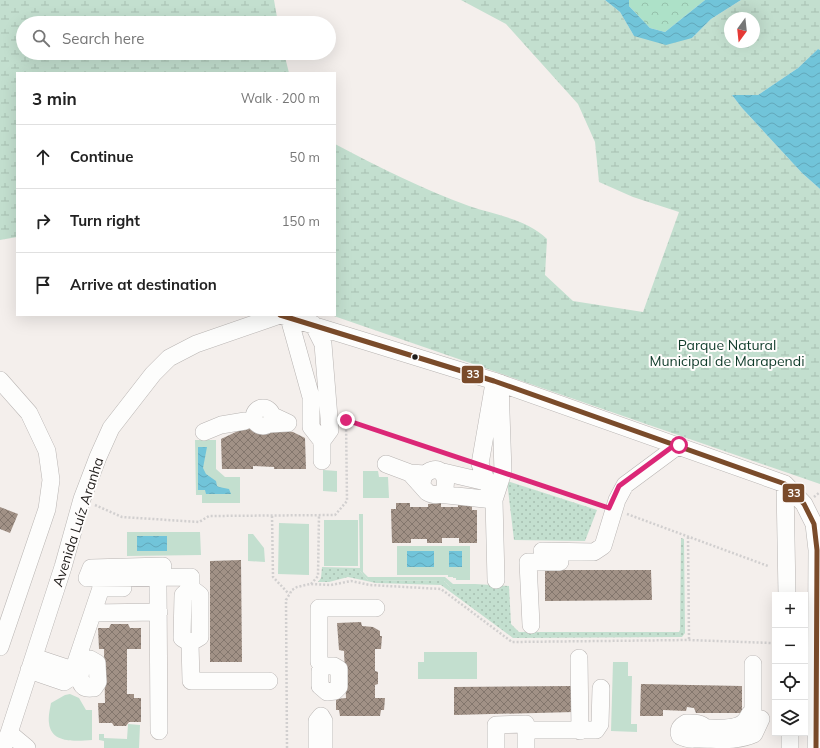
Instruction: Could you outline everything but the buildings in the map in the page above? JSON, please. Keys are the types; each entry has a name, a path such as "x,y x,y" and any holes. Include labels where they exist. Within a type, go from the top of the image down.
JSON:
{"street":[{"path":"283,316 497,382 785,484 814,514 817,550 816,748"},
{"path":"283,316 320,396 330,430 322,441 322,461"},
{"name":"Avenida Luíz Aranha","path":"14,744 32,664 63,568 82,499 98,457 112,428 153,374 169,358 196,344 283,316"},
{"path":"311,427 320,396 323,344 313,324"},
{"path":"0,380 29,413 47,451 51,480 47,509 0,647"},
{"path":"494,500 480,464 497,382"},
{"path":"496,580 494,500 503,472 497,382"},
{"path":"204,432 221,425 259,420 311,427 322,441"},
{"path":"542,548 584,549 595,546 599,541 611,509 625,485 677,445"},
{"path":"386,464 424,476 486,482"},
{"path":"424,476 443,473 446,481 445,489 438,494"},
{"path":"424,476 427,492 430,494 494,500"},
{"path":"785,484 787,592"},
{"path":"531,625 528,562 575,562 584,549"},
{"path":"163,566 91,568 87,578 191,577 191,588 200,595 200,637 190,643 191,681 269,681"},
{"path":"158,587 159,731"},
{"path":"82,671 85,637 101,588 134,588"},
{"path":"324,748 319,608 376,608"},
{"path":"93,613 159,612"},
{"path":"82,671 85,637"},
{"path":"579,658 580,728"},
{"path":"32,664 64,682 82,671"},
{"path":"697,739 741,724 745,721 749,713 753,711 753,664"},
{"path":"317,748 317,721 322,685"},
{"path":"496,748 496,725 596,730 600,724 598,689"},
{"path":"697,739 743,739 754,734 758,719"},
{"path":"526,727 526,748"}],"path":[{"path":"82,499 122,517 199,522 209,516 335,515 347,501 346,420 480,464"},
{"path":"503,472 611,509 768,566"},
{"path":"310,584 318,576 318,515"},
{"path":"272,516 273,577 289,594"},
{"path":"688,537 689,640"},
{"path":"287,748 286,600 289,594 297,587 310,584 332,585 351,581 370,585 441,589 512,642 689,640 771,643"}],"green space":[{"path":"0,0 274,0 277,16 16,16 16,60 286,60 289,72 16,72 16,237 0,240"},
{"name":"Parque Natural Municipal de Marapendi","path":"461,0 605,0 620,12 634,36 692,38 711,19 741,0 820,0 820,50 818,49 798,68 758,95 732,95 742,108 802,173 820,189 820,484 334,316 336,316 336,145 418,185 469,206 510,218 539,232 547,239 545,275 573,301 643,312 679,212 633,197 599,182 595,142 578,104 506,24"},
{"path":"629,0 705,0 665,32 650,28 629,6"},
{"path":"195,440 216,440 216,469 225,477 240,477 240,503 202,503 202,495 196,495"},
{"path":"323,470 337,471 337,492 323,491"},
{"path":"363,471 378,471 379,477 388,477 389,498 363,498"},
{"path":"507,481 597,510 585,541 514,540"},
{"path":"359,514 363,514 363,572 368,577 445,577 453,584 475,584 475,588 451,588 444,581 368,580 360,571"},
{"path":"324,520 358,520 358,566 324,566"},
{"path":"279,523 309,524 309,575 278,574"},
{"path":"127,532 200,532 201,555 127,556"},
{"path":"248,534 253,534 264,548 265,562 248,561"},
{"path":"681,538 684,539 685,633 682,637 513,638 441,585 376,583 348,577 329,582 318,582 321,578 322,567 360,568 360,571 368,580 444,581 451,588 475,588 475,584 509,586 511,624 519,632 679,632"},
{"path":"397,546 470,546 470,580 456,580 456,578 448,577 448,575 397,575"},
{"path":"424,652 477,652 477,679 418,679 418,662 424,662"},
{"path":"613,662 628,662 628,676 632,676 631,724 637,724 637,732 611,731"},
{"path":"70,694 79,698 86,710 92,710 92,740 65,740 54,735 51,730 49,718 51,703 65,695"},
{"path":"128,724 140,725 139,748 104,748 104,741 99,740 99,734 104,734 104,738 127,739"}],"water":[{"path":"605,0 629,0 629,6 650,28 665,32 705,0 741,0 711,19 692,38 666,45 634,36 620,12"},
{"path":"818,49 820,50 820,189 802,173 742,108 732,95 758,95 798,68"},
{"path":"198,447 207,447 203,468 206,474 216,481 217,486 229,489 231,494 206,494 205,490 198,490"},
{"path":"137,536 167,536 167,551 137,551"},
{"path":"407,551 434,551 434,567 407,567"},
{"path":"449,551 462,551 462,567 449,567"}],"transit line":[{"name":"33","path":"283,316 494,381 785,484 804,504 814,524 817,550 816,748"}],"route":[{"path":"346,420 609,508 619,486 676,444 679,445"}]}
